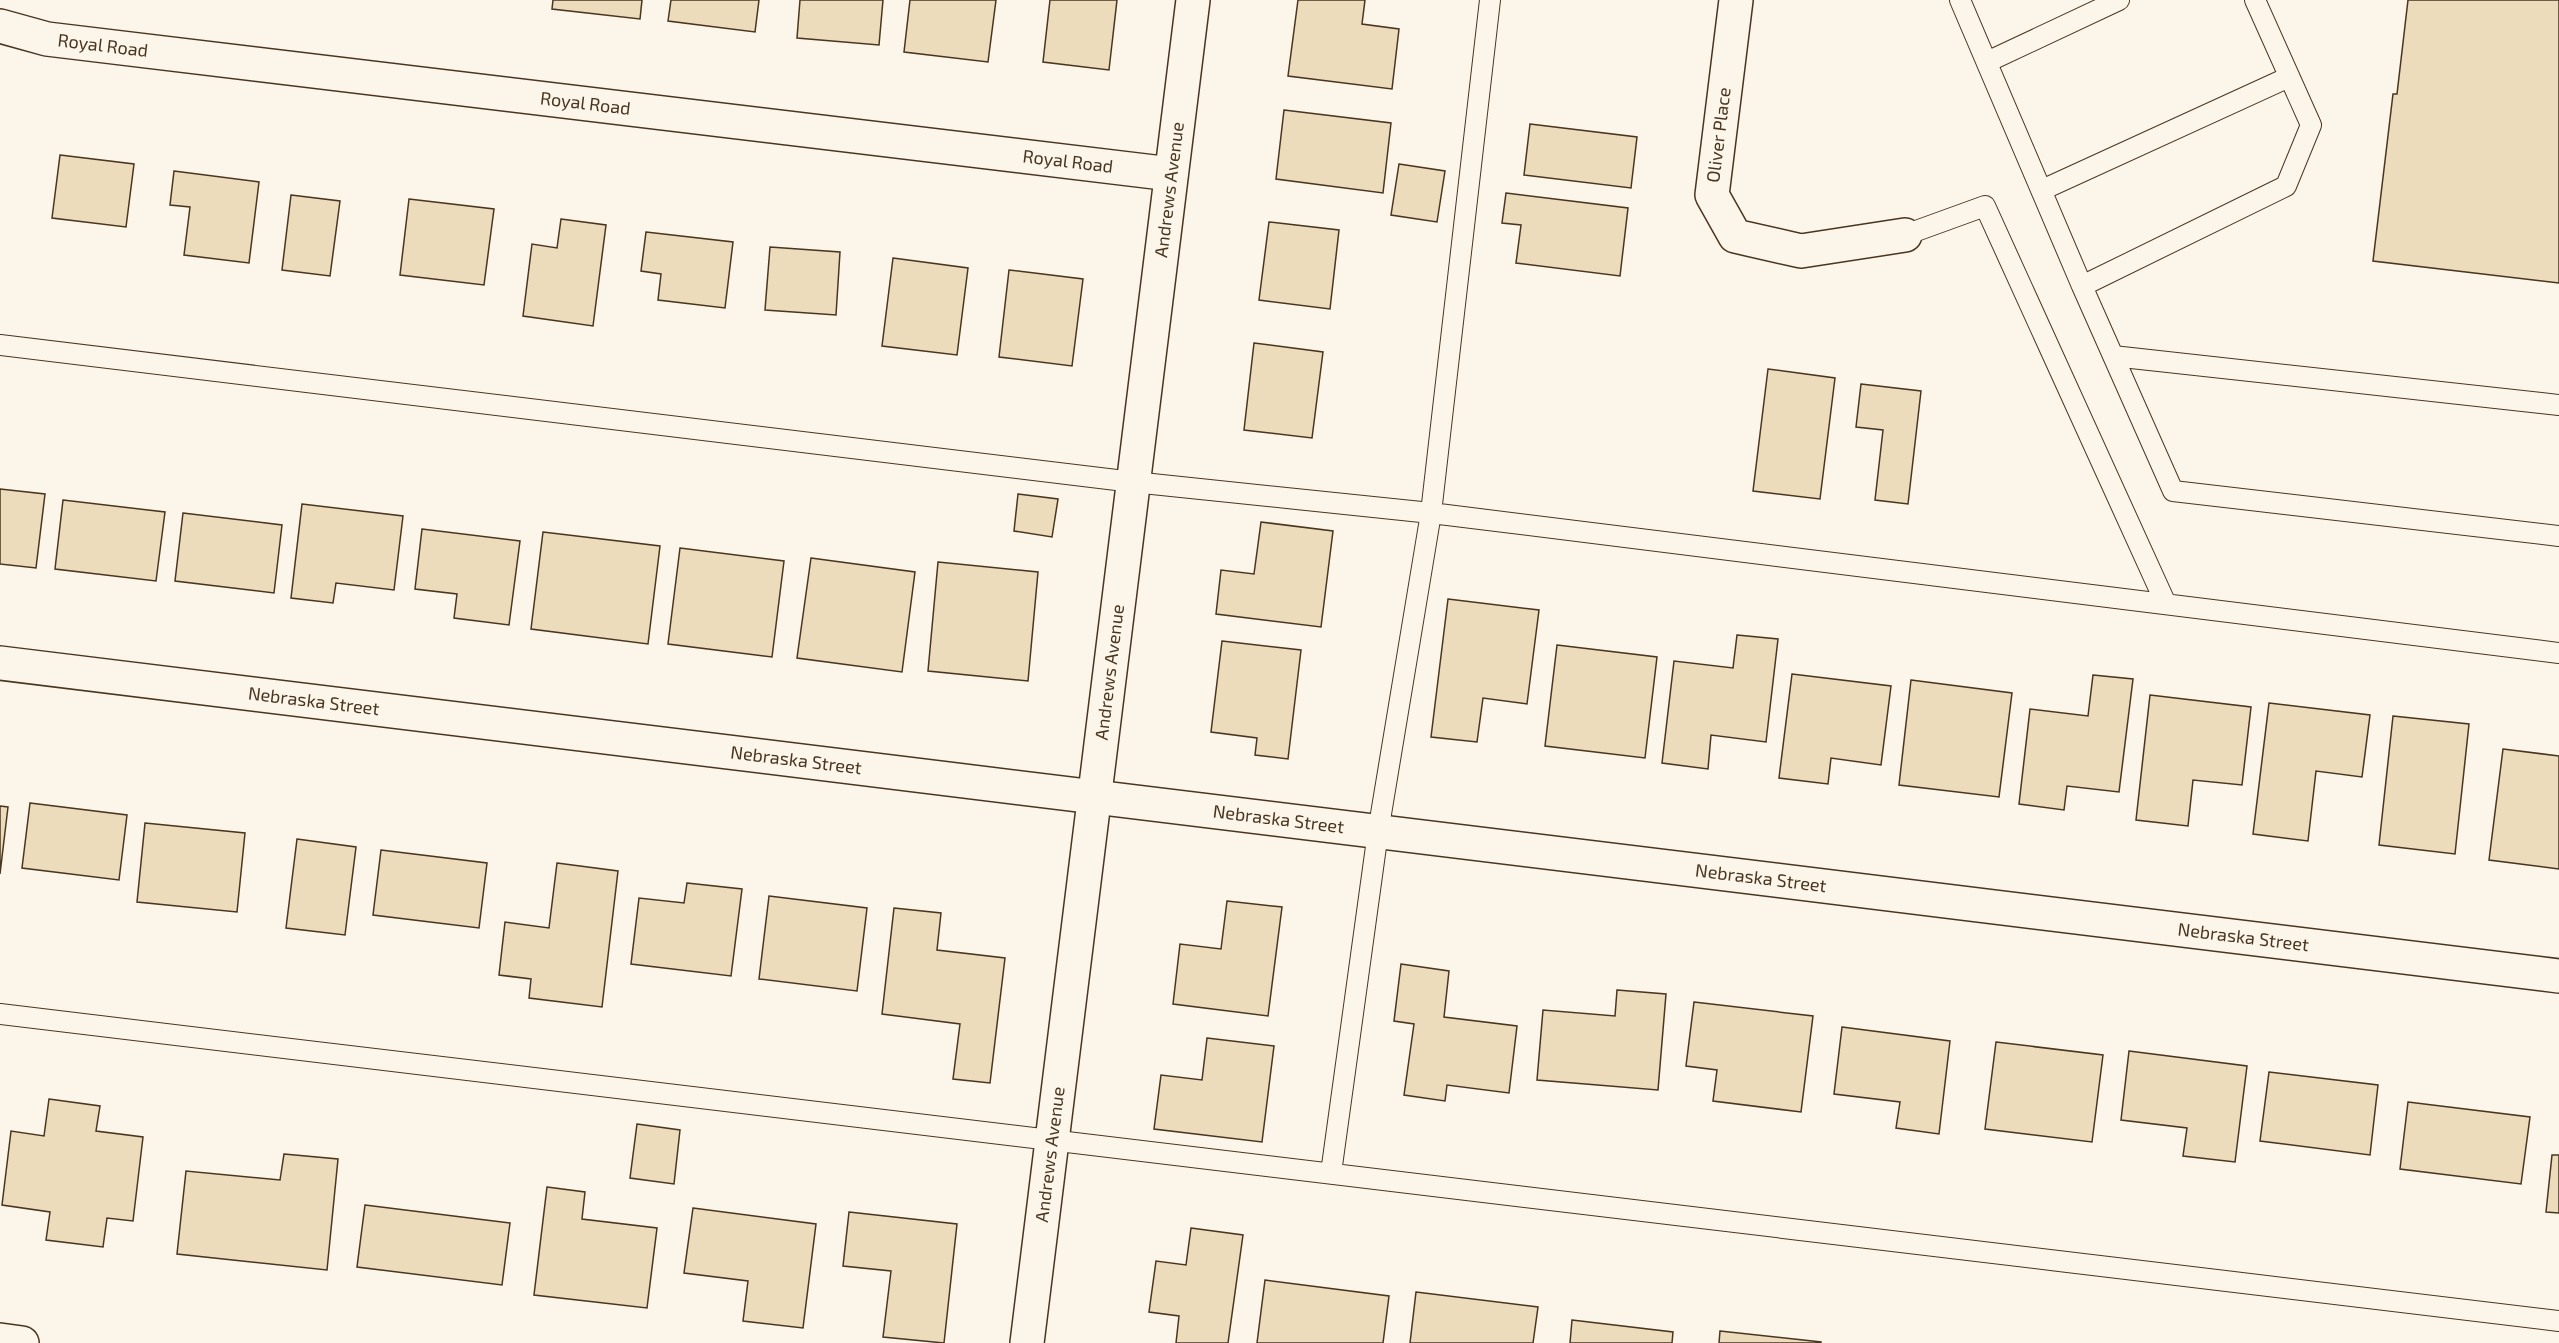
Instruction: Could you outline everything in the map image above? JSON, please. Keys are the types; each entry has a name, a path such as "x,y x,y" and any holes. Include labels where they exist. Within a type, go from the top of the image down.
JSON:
{"street":[{"name":"Andrews Avenue","path":"1027,1343 1193,0"},
{"name":"Oliver Place","path":"1736,0 1712,195 1735,236 1801,250 1905,235"},
{"name":"Royal Road","path":"0,26 47,39 1171,174"},
{"name":"Nebraska Street","path":"0,663 2559,976"},
{"path":"0,1340 22,1343"}],"lane":[{"path":"1331,1173 1378,832 1431,513 1490,0"},
{"path":"1960,0 2082,286 2173,491 2559,536"},
{"path":"1987,62 2119,0"},
{"path":"2082,286 2286,186 2311,125 2255,0"},
{"path":"2042,190 2289,77"},
{"path":"1905,235 1985,206 2166,604"},
{"path":"0,345 1133,482 1431,513 2559,653"},
{"path":"2114,356 2559,405"},
{"path":"0,1014 2559,1321"}],"building":[{"path":"553,0 642,0 640,19 552,9"},
{"path":"671,0 759,0 755,32 668,21"},
{"path":"800,0 883,0 879,45 797,38"},
{"path":"910,0 996,0 988,62 904,52"},
{"path":"1050,0 1117,0 1109,70 1043,62"},
{"path":"1298,0 1365,0 1362,24 1399,29 1392,89 1288,76"},
{"path":"2408,0 2559,0 2559,283 2373,261 2393,94 2397,94"},
{"path":"1284,110 1391,123 1383,193 1276,179"},
{"path":"1530,124 1637,137 1631,188 1524,175"},
{"path":"60,155 134,164 126,227 52,218"},
{"path":"1399,164 1445,171 1437,222 1391,215"},
{"path":"174,171 259,182 249,263 184,255 190,207 170,205"},
{"path":"1506,193 1628,208 1620,276 1516,263 1521,225 1502,223"},
{"path":"291,195 340,201 330,276 282,270"},
{"path":"409,199 494,209 484,285 400,275"},
{"path":"561,219 606,225 593,326 523,316 532,244 557,248"},
{"path":"1269,222 1339,230 1330,309 1259,300"},
{"path":"646,232 733,242 725,308 658,300 661,274 641,271"},
{"path":"770,247 840,252 836,315 765,310"},
{"path":"893,258 968,268 957,355 882,346"},
{"path":"1009,270 1083,279 1072,366 999,357"},
{"path":"1254,343 1323,352 1312,438 1244,430"},
{"path":"1768,369 1835,378 1820,499 1753,491"},
{"path":"1861,384 1921,391 1908,504 1875,500 1883,430 1856,427"},
{"path":"0,489 45,494 36,568 0,564"},
{"path":"1018,494 1058,499 1052,537 1014,531"},
{"path":"63,500 165,512 156,581 55,569"},
{"path":"302,504 403,516 394,590 336,583 333,603 291,598"},
{"path":"183,513 282,525 274,593 175,581"},
{"path":"1261,522 1333,531 1321,627 1216,614 1221,570 1254,574"},
{"path":"422,529 520,541 509,625 454,618 457,594 415,589"},
{"path":"543,532 660,546 648,644 531,629"},
{"path":"680,548 784,561 772,657 668,644"},
{"path":"811,558 915,572 902,672 797,658"},
{"path":"938,562 1038,572 1028,681 928,671"},
{"path":"1448,599 1539,610 1527,704 1483,698 1477,742 1431,737"},
{"path":"1737,635 1778,639 1766,742 1711,735 1708,769 1662,763 1674,661 1733,668"},
{"path":"1222,641 1301,650 1288,759 1255,755 1257,738 1211,732"},
{"path":"1557,645 1657,657 1645,758 1545,746"},
{"path":"1792,674 1891,686 1881,765 1831,758 1828,784 1779,778"},
{"path":"2093,675 2133,679 2119,792 2067,786 2064,810 2019,804 2030,709 2088,716"},
{"path":"1911,680 2012,693 1999,797 1899,785"},
{"path":"2150,695 2251,707 2242,785 2193,780 2188,826 2136,820"},
{"path":"2269,703 2370,715 2362,777 2316,771 2308,841 2253,834"},
{"path":"2393,716 2469,724 2455,854 2379,845"},
{"path":"2503,749 2559,756 2559,869 2489,860"},
{"path":"30,803 127,815 119,880 22,868"},
{"path":"0,806 8,807 0,874"},
{"path":"145,823 245,833 237,912 137,902"},
{"path":"297,839 356,847 345,935 286,928"},
{"path":"381,850 487,863 479,928 373,915"},
{"path":"557,863 618,871 602,1007 529,998 531,979 499,975 505,922 549,928"},
{"path":"687,883 742,889 731,976 631,964 639,898 684,903"},
{"path":"769,896 867,908 857,991 759,979"},
{"path":"1227,901 1282,907 1268,1016 1173,1004 1180,944 1221,949"},
{"path":"894,908 941,913 937,950 1005,958 990,1083 953,1079 960,1024 882,1014"},
{"path":"1401,964 1449,971 1444,1017 1517,1026 1509,1093 1447,1085 1445,1101 1404,1095 1414,1024 1394,1021"},
{"path":"1617,990 1666,994 1658,1090 1537,1080 1543,1010 1615,1016"},
{"path":"1694,1002 1813,1016 1801,1112 1713,1101 1717,1070 1686,1066"},
{"path":"1842,1027 1950,1041 1939,1134 1896,1128 1900,1102 1834,1094"},
{"path":"1207,1038 1274,1046 1262,1142 1154,1129 1161,1075 1202,1080"},
{"path":"1996,1042 2103,1055 2092,1142 1985,1129"},
{"path":"2129,1051 2247,1066 2235,1162 2183,1156 2187,1128 2121,1120"},
{"path":"2269,1072 2378,1085 2370,1155 2260,1141"},
{"path":"49,1099 100,1106 96,1131 143,1137 133,1221 107,1218 103,1247 46,1240 50,1212 2,1205 11,1131 44,1136"},
{"path":"2408,1102 2530,1117 2521,1184 2400,1169"},
{"path":"637,1124 680,1130 674,1184 630,1178"},
{"path":"284,1154 338,1159 327,1270 177,1254 186,1171 280,1180"},
{"path":"2552,1155 2559,1155 2559,1213 2546,1212"},
{"path":"547,1187 585,1192 582,1219 657,1228 647,1308 534,1295"},
{"path":"365,1205 510,1223 502,1285 357,1267"},
{"path":"693,1208 816,1224 803,1328 743,1321 748,1281 684,1273"},
{"path":"849,1212 957,1224 944,1343 883,1337 891,1271 843,1266"},
{"path":"1191,1228 1243,1235 1228,1343 1176,1343 1179,1316 1149,1312 1156,1261 1186,1265"},
{"path":"1265,1280 1389,1296 1383,1343 1257,1343"},
{"path":"1416,1292 1538,1307 1533,1343 1410,1343"},
{"path":"1572,1320 1673,1332 1672,1343 1570,1343"},
{"path":"1720,1331 1821,1342 1821,1343 1719,1343"}]}
